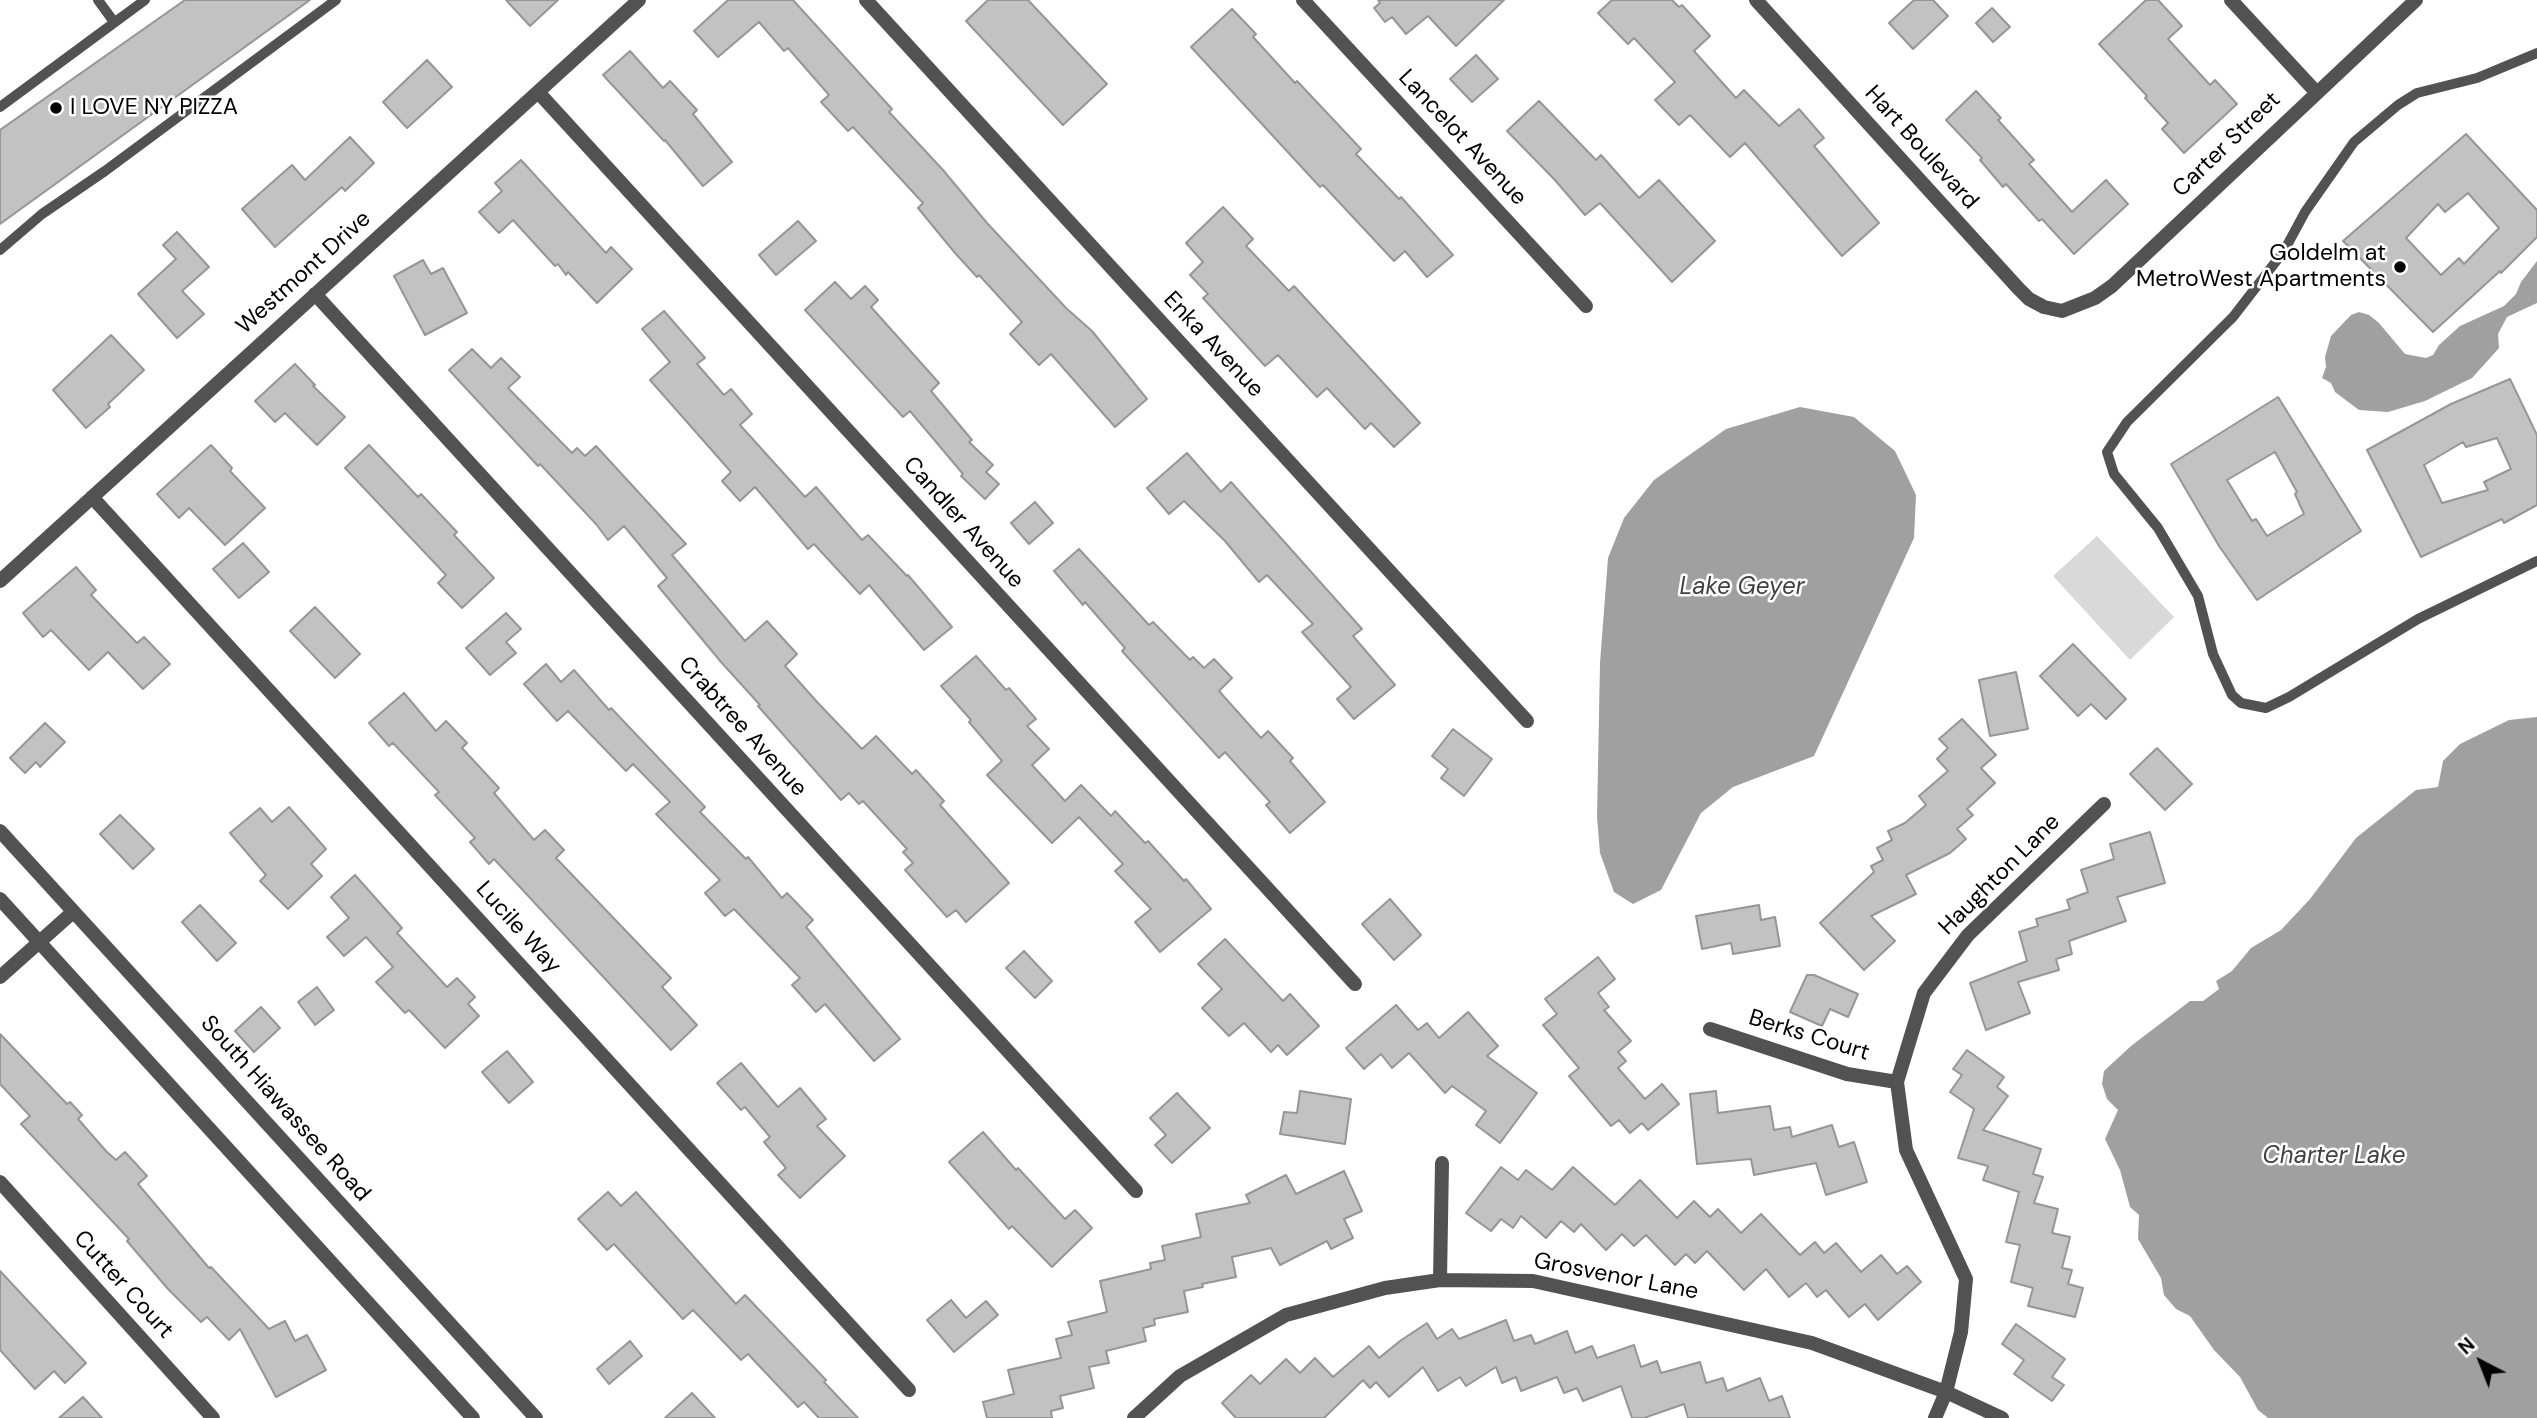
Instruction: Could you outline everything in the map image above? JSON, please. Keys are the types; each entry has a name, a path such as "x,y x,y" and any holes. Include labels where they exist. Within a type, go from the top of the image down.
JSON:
{"street":[{"name":"Westmont Drive","path":"0,581 639,0"},
{"name":"Enka Avenue","path":"866,0 1527,721"},
{"name":"Lancelot Avenue","path":"1303,0 1587,306"},
{"name":"Hart Boulevard","path":"1756,0 2018,288 2029,299 2044,307 2062,311"},
{"path":"2231,0 2316,92"},
{"name":"Carter Street","path":"2062,311 2087,302 2112,286 2416,0"},
{"name":"Candler Avenue","path":"538,92 1354,984"},
{"name":"Crabtree Avenue","path":"315,294 1136,1191"},
{"name":"Lucile Way","path":"92,497 909,1390"},
{"name":"Haughton Lane","path":"1935,1418 1946,1392 1961,1332 1966,1279 1906,1150 1897,1082 1924,993 1968,935 2104,804"},
{"name":"South Hiawassee Road","path":"0,831 536,1418"},
{"path":"0,899 473,1418"},
{"path":"0,977 73,912"},
{"name":"Berks Court","path":"1710,1029 1847,1074 1897,1082"},
{"path":"1440,1280 1442,1163"},
{"name":"Cutter Court","path":"0,1182 213,1418"},
{"name":"Grosvenor Lane","path":"1134,1418 1180,1376 1286,1315 1385,1288 1440,1280 1533,1281 1812,1343 1946,1392 2002,1418"}],"lane":[{"path":"98,0 114,22"},
{"path":"0,107 145,0"},
{"path":"0,250 42,214 105,171 336,0"},
{"path":"2537,53 2477,78 2417,93 2398,105 2354,142 2305,212 2284,251 2233,317 2127,422 2107,452 2114,474 2158,528 2197,596 2213,654 2232,695 2241,703 2266,708 2289,697 2418,619 2537,561"}],"shaded area":[{"path":"2097,536 2174,617 2130,660 2053,576"}],"water":[{"path":"2537,261 2537,303 2507,317 2498,334 2499,348 2472,378 2425,401 2388,412 2359,410 2335,392 2331,383 2322,378 2331,336 2351,315 2359,312 2369,315 2405,354 2426,358 2433,355 2439,345 2460,326 2504,306 2516,294 2521,282"},
{"name":"Lake Geyer","path":"1800,407 1854,417 1895,451 1916,495 1914,538 1814,756 1733,787 1701,813 1661,890 1633,904 1614,892 1600,853 1597,817 1600,663 1608,558 1624,518 1654,480 1726,429"},
{"name":"Charter Lake","path":"2537,717 2537,1418 2268,1418 2258,1410 2240,1377 2214,1350 2190,1316 2176,1309 2164,1295 2161,1278 2138,1239 2139,1215 2130,1207 2120,1170 2105,1139 2118,1110 2107,1099 2102,1084 2104,1071 2131,1046 2190,1001 2203,1001 2219,989 2216,981 2232,971 2251,948 2281,930 2310,899 2356,838 2416,790 2438,787 2443,761 2460,744 2509,720"}],"building":[{"path":"185,0 310,0 0,224 0,130"},
{"path":"506,0 558,0 530,26"},
{"path":"728,0 793,0 892,109 889,112 987,223 1066,308 1092,331 1147,399 1115,427 1051,354 1039,365 1010,334 1022,322 955,253 918,208 923,203 853,127 848,131 821,102 829,95 788,48 784,51 759,22 718,57 694,31"},
{"path":"988,0 1028,0 1107,84 1063,125 966,21"},
{"path":"1378,0 1504,0 1456,46 1428,16 1406,34 1392,17 1385,22 1374,8 1380,3"},
{"path":"1612,0 1672,0 1679,7 1682,5 1710,36 1694,51 1736,98 1744,90 1779,126 1799,109 1824,138 1814,146 1879,223 1842,256 1745,143 1730,157 1690,115 1679,125 1655,100 1675,82 1634,38 1628,44 1598,13"},
{"path":"1914,0 1933,0 1948,16 1913,49 1889,23"},
{"path":"2146,0 2158,0 2182,26 2168,39 2210,85 2215,80 2237,104 2184,153 2162,129 2168,123 2145,98 2147,96 2099,44"},
{"path":"1992,8 2010,27 1993,42 1976,23"},
{"path":"1232,9 1256,34 1253,37 1295,83 1297,81 1361,149 1356,154 1399,199 1401,197 1453,255 1427,277 1405,251 1394,261 1323,185 1320,187 1191,47"},
{"path":"630,51 663,88 670,81 697,110 693,114 732,162 703,186 665,140 603,75"},
{"path":"1476,55 1498,79 1472,102 1450,79"},
{"path":"427,60 452,87 407,128 383,102"},
{"path":"1976,91 2034,160 2029,164 2072,212 2106,180 2128,204 2074,254 2042,219 2039,221 2006,184 2003,187 1980,160 1982,158 1946,120"},
{"path":"1539,101 1596,160 1601,155 1639,198 1659,180 1715,241 1672,282 1600,203 1585,215 1507,131"},
{"path":"2466,134 2537,210 2537,237 2501,273 2500,271 2433,332 2343,241","holes":["2468,193 2499,228 2464,264 2459,258 2441,275 2406,238 2438,204 2445,212"]},
{"path":"350,137 374,163 345,191 342,187 275,247 242,209 292,165 305,180"},
{"path":"521,160 606,253 611,247 632,269 597,303 568,272 566,275 558,264 555,266 513,220 499,233 479,212 502,191 495,183"},
{"path":"1223,207 1253,239 1246,246 1289,291 1294,286 1420,423 1394,447 1371,423 1365,429 1327,388 1317,397 1278,355 1265,366 1203,298 1208,294 1190,275 1203,262 1186,243"},
{"path":"798,221 816,241 776,275 759,255"},
{"path":"177,232 209,267 182,291 204,314 177,338 138,294 176,259 163,245"},
{"path":"423,260 431,274 443,268 467,313 425,335 394,276"},
{"path":"835,282 851,299 865,286 878,300 871,307 939,383 931,391 972,440 969,442 993,465 986,472 999,484 985,499 961,476 963,474 910,411 903,417 805,310"},
{"path":"664,311 705,358 697,364 724,395 731,389 752,414 740,425 805,497 816,487 862,540 868,535 908,575 952,627 924,650 869,585 860,594 814,544 808,549 755,487 740,501 722,481 731,472 650,380 670,362 642,329"},
{"path":"111,335 144,370 108,404 110,407 86,428 53,390"},
{"path":"472,349 491,368 501,358 520,377 508,388 572,453 577,448 585,456 596,446 686,544 672,555 745,641 767,621 797,654 785,666 818,703 862,749 876,736 912,774 916,770 944,801 940,805 1009,883 966,922 956,910 947,917 905,870 913,863 903,852 907,849 863,801 859,804 849,793 841,800 758,706 760,705 658,586 667,578 624,526 608,540 540,464 538,466 449,370"},
{"path":"295,364 345,417 317,445 285,413 275,422 255,401"},
{"path":"2510,379 2537,435 2537,505 2504,523 2502,519 2421,557 2367,450 2451,404","holes":["2497,438 2511,469 2484,482 2488,490 2442,503 2424,465 2463,442 2466,447"]},
{"path":"2278,397 2361,531 2257,600 2219,546 2171,464","holes":["2275,452 2297,492 2295,494 2304,514 2267,536 2256,519 2252,521 2227,480"]},
{"path":"211,445 232,468 230,471 265,508 225,545 189,508 179,518 157,494"},
{"path":"369,445 418,497 421,494 457,532 454,535 494,578 462,608 438,583 446,575 345,468"},
{"path":"1187,453 1221,492 1231,482 1362,629 1353,636 1395,685 1354,719 1337,699 1351,687 1302,632 1313,624 1267,575 1259,582 1225,541 1184,501 1169,514 1147,488"},
{"path":"1035,502 1053,523 1029,544 1011,523"},
{"path":"243,543 269,572 239,598 213,569"},
{"path":"1079,549 1149,625 1153,622 1190,660 1193,657 1204,668 1214,659 1232,678 1219,691 1261,738 1268,731 1293,758 1290,761 1325,802 1290,833 1266,805 1270,802 1225,752 1219,758 1122,651 1125,648 1085,602 1083,605 1054,571"},
{"path":"76,567 96,590 91,595 137,643 144,637 170,664 143,689 108,652 89,670 51,630 43,637 23,613"},
{"path":"315,607 360,654 335,678 290,631"},
{"path":"506,613 521,629 506,642 516,653 490,675 466,648"},
{"path":"2073,644 2126,699 2106,719 2091,704 2078,716 2040,676"},
{"path":"976,656 1036,719 1027,726 1049,749 1032,765 1065,801 1081,785 1111,816 1115,811 1145,843 1148,841 1211,909 1160,952 1135,922 1151,909 1115,871 1123,864 1079,817 1052,843 987,775 1002,761 941,686"},
{"path":"546,664 561,682 574,670 609,710 611,708 705,807 700,812 746,859 748,857 782,898 787,893 813,920 806,927 900,1039 874,1061 825,1004 816,1012 792,985 800,978 734,909 725,916 705,893 720,880 656,814 670,802 633,764 626,771 568,711 557,721 524,684"},
{"path":"2016,672 2028,729 1990,736 1979,680"},
{"path":"404,693 436,731 446,721 467,743 462,748 499,788 494,793 534,840 545,830 564,850 556,858 671,978 662,987 697,1025 671,1050 494,859 489,864 470,842 475,838 435,795 439,792 393,743 389,746 369,723"},
{"path":"1962,719 1996,755 1981,768 1995,783 1967,809 1973,815 1957,829 1966,839 1950,853 1906,875 1916,894 1871,916 1895,941 1864,970 1820,923 1874,872 1871,866 1883,860 1877,848 1892,840 1888,831 1905,823 1926,805 1919,796 1948,771 1937,759 1948,748 1939,739"},
{"path":"45,723 65,742 40,767 36,762 25,773 10,758"},
{"path":"1453,729 1492,759 1464,796 1441,778 1448,769 1432,756"},
{"path":"2157,748 2192,784 2165,810 2130,774"},
{"path":"289,807 326,849 311,864 322,876 288,909 260,881 266,875 230,833 260,808 272,822"},
{"path":"120,815 154,849 133,869 100,834"},
{"path":"2150,832 2165,883 2117,897 2126,921 2069,941 2072,954 2056,959 2059,970 2018,982 2030,1013 1986,1030 1970,983 2027,961 2019,932 2038,926 2036,919 2070,909 2067,900 2088,892 2081,870 2114,859 2110,844"},
{"path":"355,875 402,928 397,933 447,987 457,978 475,997 468,1004 479,1016 445,1048 409,1010 405,1013 376,982 393,967 366,937 344,956 327,937 349,918 331,897"},
{"path":"1390,899 1421,935 1394,960 1362,924"},
{"path":"200,905 236,943 217,961 182,922"},
{"path":"1759,905 1761,920 1775,917 1780,946 1733,954 1731,943 1702,949 1696,916"},
{"path":"1225,939 1283,1001 1290,994 1319,1026 1287,1055 1278,1045 1271,1052 1244,1023 1229,1036 1202,1008 1222,989 1198,964"},
{"path":"1024,951 1052,981 1035,998 1006,968"},
{"path":"1598,957 1615,979 1598,993 1609,1007 1604,1010 1631,1041 1618,1052 1626,1061 1618,1068 1645,1099 1662,1084 1679,1104 1648,1130 1642,1123 1630,1133 1619,1120 1611,1126 1569,1076 1579,1068 1543,1025 1557,1014 1545,999"},
{"path":"1807,975 1814,975 1858,994 1848,1017 1830,1009 1822,1026 1790,1012"},
{"path":"317,987 334,1010 315,1025 298,1002"},
{"path":"1396,1005 1418,1030 1427,1023 1439,1038 1468,1012 1498,1046 1487,1056 1537,1093 1500,1143 1476,1125 1486,1111 1452,1086 1445,1093 1409,1053 1392,1068 1381,1054 1364,1069 1346,1048"},
{"path":"261,1007 280,1028 254,1052 235,1031"},
{"path":"0,1034 67,1104 70,1102 82,1115 78,1119 106,1151 116,1160 125,1152 147,1176 138,1184 209,1268 211,1267 269,1329 285,1321 295,1341 307,1335 326,1370 276,1397 240,1329 229,1340 207,1317 201,1322 168,1289 127,1241 129,1239 21,1124 30,1116 0,1084"},
{"path":"1967,1050 2004,1077 1997,1087 2008,1096 1983,1130 2041,1149 2033,1174 2043,1177 2034,1203 2058,1209 2052,1233 2070,1237 2062,1268 2072,1270 2068,1284 2083,1288 2075,1317 2028,1306 2033,1288 2011,1282 2020,1245 2006,1242 2019,1192 1983,1180 1988,1166 1958,1158 1974,1109 1950,1092 1962,1075 1953,1069"},
{"path":"507,1051 533,1082 509,1103 482,1072"},
{"path":"741,1063 778,1107 800,1088 826,1119 817,1126 845,1156 800,1198 778,1175 786,1168 764,1142 770,1137 745,1107 741,1110 717,1083"},
{"path":"1300,1091 1351,1099 1345,1144 1280,1134 1284,1112 1297,1113"},
{"path":"1716,1091 1718,1113 1770,1106 1774,1130 1790,1127 1792,1137 1832,1125 1839,1147 1854,1142 1867,1182 1826,1195 1816,1163 1754,1175 1751,1159 1697,1164 1690,1094"},
{"path":"1177,1093 1210,1128 1172,1163 1155,1145 1166,1135 1150,1118"},
{"path":"983,1132 1065,1219 1075,1210 1092,1228 1052,1267 1012,1226 1009,1229 949,1162"},
{"path":"1501,1167 1518,1180 1526,1170 1552,1190 1573,1167 1615,1205 1640,1180 1677,1218 1694,1201 1710,1217 1718,1209 1741,1233 1761,1214 1800,1255 1815,1242 1824,1253 1836,1243 1861,1272 1881,1255 1897,1274 1907,1266 1921,1282 1878,1320 1865,1304 1849,1317 1826,1290 1817,1297 1806,1283 1789,1297 1766,1269 1744,1290 1707,1251 1695,1263 1686,1254 1675,1265 1646,1235 1634,1246 1622,1234 1606,1250 1581,1224 1574,1232 1561,1221 1546,1238 1521,1216 1513,1228 1501,1219 1491,1231 1466,1213"},
{"path":"1344,1171 1362,1211 1344,1219 1353,1238 1331,1249 1327,1241 1280,1265 1271,1248 1232,1257 1236,1277 1184,1291 1188,1312 1154,1319 1155,1325 1143,1328 1146,1341 1106,1351 1109,1363 1089,1367 1094,1388 1060,1396 1063,1408 1051,1411 1052,1418 987,1418 983,1402 1014,1394 1008,1370 1061,1358 1056,1339 1072,1335 1068,1322 1107,1312 1100,1281 1151,1269 1150,1263 1165,1260 1162,1246 1201,1237 1196,1214 1250,1203 1246,1195 1286,1175 1296,1194"},
{"path":"608,1192 621,1206 636,1192 736,1304 745,1295 826,1380 824,1382 858,1418 819,1418 804,1402 798,1407 748,1354 741,1360 693,1310 683,1319 614,1244 607,1250 578,1219"},
{"path":"0,1271 86,1363 65,1383 54,1371 35,1389 0,1350"},
{"path":"951,1300 966,1318 986,1301 998,1315 954,1352 927,1320"},
{"path":"1506,1320 1514,1341 1531,1335 1535,1344 1567,1331 1575,1353 1592,1346 1597,1358 1634,1345 1641,1367 1657,1361 1661,1373 1700,1362 1706,1383 1723,1378 1727,1391 1760,1378 1769,1401 1782,1396 1790,1418 1688,1418 1684,1404 1644,1418 1632,1418 1621,1386 1583,1401 1577,1388 1564,1393 1557,1377 1521,1391 1516,1377 1502,1383 1496,1367 1466,1386 1460,1377 1438,1391 1423,1367 1389,1397 1376,1382 1370,1388 1363,1380 1324,1418 1236,1418 1222,1403 1251,1375 1260,1384 1286,1359 1300,1373 1315,1358 1333,1377 1369,1346 1379,1358 1427,1323 1437,1339 1452,1329 1459,1339"},
{"path":"2016,1324 2065,1359 2052,1377 2064,1385 2052,1401 2014,1374 2024,1360 2002,1344"},
{"path":"630,1341 642,1356 609,1384 597,1369"},
{"path":"692,1393 715,1418 665,1418"},
{"path":"83,1397 102,1418 59,1418"}],"place":[{"name":"I LOVE NY PIZZA","path":"56,108"},
{"name":"Goldelm at MetroWest Apartments","path":"2400,267"}]}
